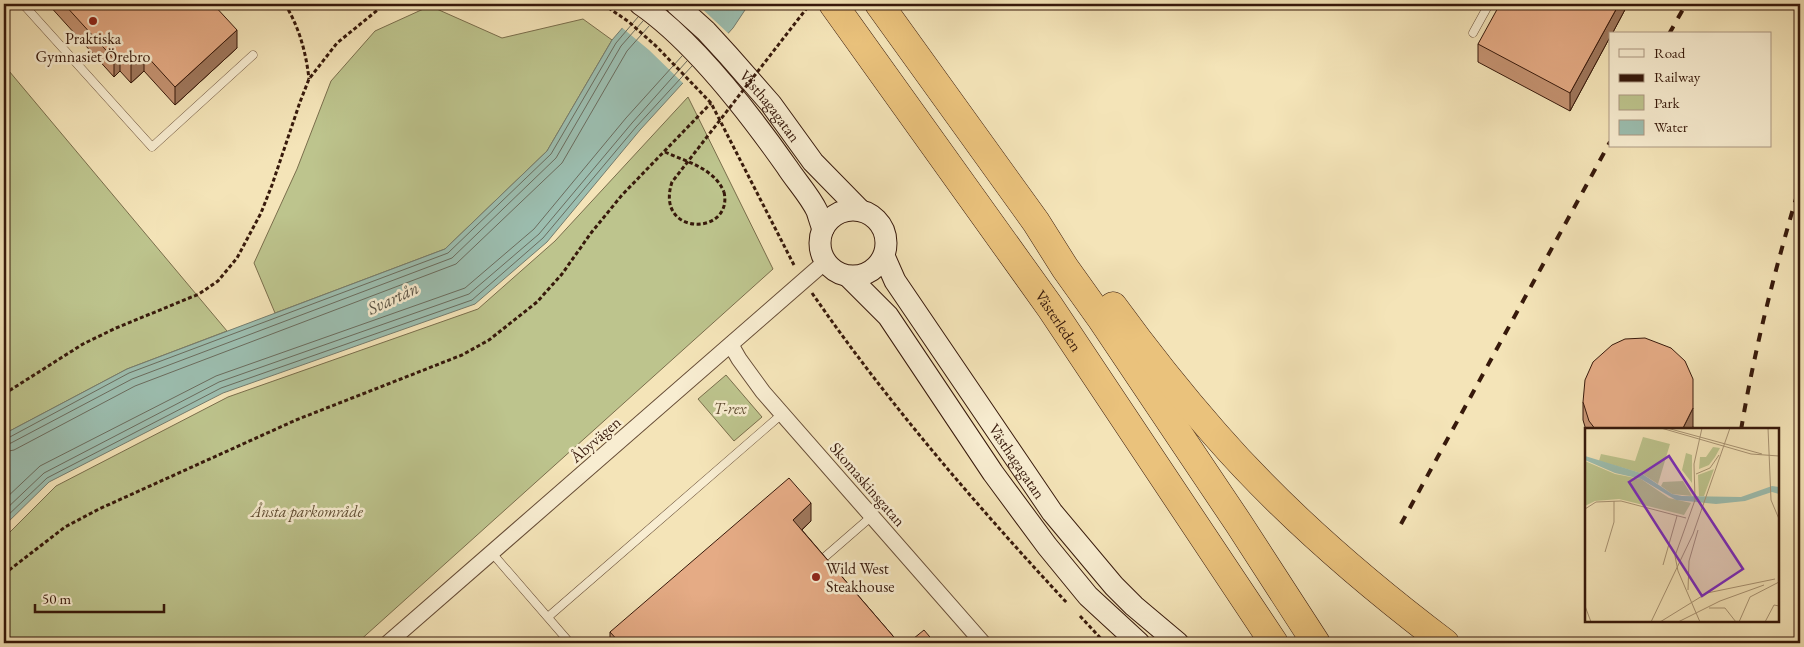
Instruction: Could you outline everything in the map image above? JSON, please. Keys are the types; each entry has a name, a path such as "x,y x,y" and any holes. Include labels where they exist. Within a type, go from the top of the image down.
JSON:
{"highway":[{"name":"Västerleden","path":"833,4 1050,307 1274,643"},
{"path":"879,4 1036,222 1065,268 1239,524 1316,643"},
{"path":"1036,222 1060,233 1170,381 1216,435 1265,487 1369,583 1445,643"}],"main road":[{"name":"Västhagagatan","path":"640,4 681,38 714,74 768,140 820,220"},
{"name":"Västhagagatan","path":"676,4 706,31 728,55 771,104 813,162 860,210"},
{"path":"847,210 860,210 876,218 883,228 887,245 880,264 871,272 861,276 849,277 833,270 825,262 820,247 820,220 830,219 847,210"},
{"name":"Västhagagatan","path":"884,256 895,281 904,295 1052,512 1114,586 1140,612 1178,643"},
{"name":"Västhagagatan","path":"849,277 888,316 993,472 1047,546 1088,596 1139,643"}],"street":[{"name":"Åbyvägen","path":"388,643 825,262"},
{"name":"Skomaskinsgatan","path":"731,345 763,392 983,643"}],"lane":[{"path":"23,4 152,146 253,55"},
{"path":"1473,33 1489,4"},
{"path":"548,617 782,414"},
{"path":"816,564 872,516"},
{"path":"492,553 570,643"}],"path":[{"path":"285,4 295,21 302,39 309,79"},
{"path":"4,394 84,344 116,328 200,294 218,281 237,258 261,213 309,79 337,43 385,4"},
{"path":"603,4 657,47 710,103 795,267"},
{"path":"665,152 707,171 720,181 724,192 723,208 717,218 708,224 698,225 686,223 677,218 670,206 668,195 672,182 810,4"},
{"path":"4,574 65,528 99,508 296,420 462,355 489,340 536,302 562,274 622,195 710,103"},
{"path":"808,288 835,328 922,438 1043,577"}],"green space":[{"path":"430,6 502,38 583,19 612,40 547,151 445,249 275,313 254,263 297,169 331,81 375,31"},
{"path":"4,65 227,331 127,369 4,434"},
{"name":"Ånsta parkområde","path":"688,97 773,269 357,643 4,643 4,538 56,486 228,397 478,309 555,241"},
{"name":"T-rex","path":"726,375 762,417 734,441 698,399"}],"water":[{"name":"Svartån","path":"643,4 749,4 733,28 640,130 547,242 475,304 223,393 49,482 4,526 4,434 127,369 445,249 547,151 612,40"}],"pier":[{"path":"640,4 697,4 730,35 685,85 649,50 620,26"}],"building":[{"path":"64,4 213,4 237,30 175,87 144,53 131,65 120,53 114,59"},
{"path":"1500,4 1619,4 1570,93 1478,44"},
{"path":"1645,338 1671,348 1685,361 1693,379 1693,408 1683,428 1594,428 1589,421 1583,402 1585,380 1593,362 1612,345 1625,339"},
{"path":"789,478 811,503 793,520 899,643 620,643 610,632"},
{"path":"924,630 935,643 908,643"}],"railway":[{"path":"1670,32 1686,4"},
{"path":"1401,524 1609,144"},
{"path":"1741,428 1767,306 1800,185"}],"place":[{"name":"Praktiska Gymnasiet Örebro","path":"93,21"},
{"name":"Wild West Steakhouse","path":"816,577"}]}
